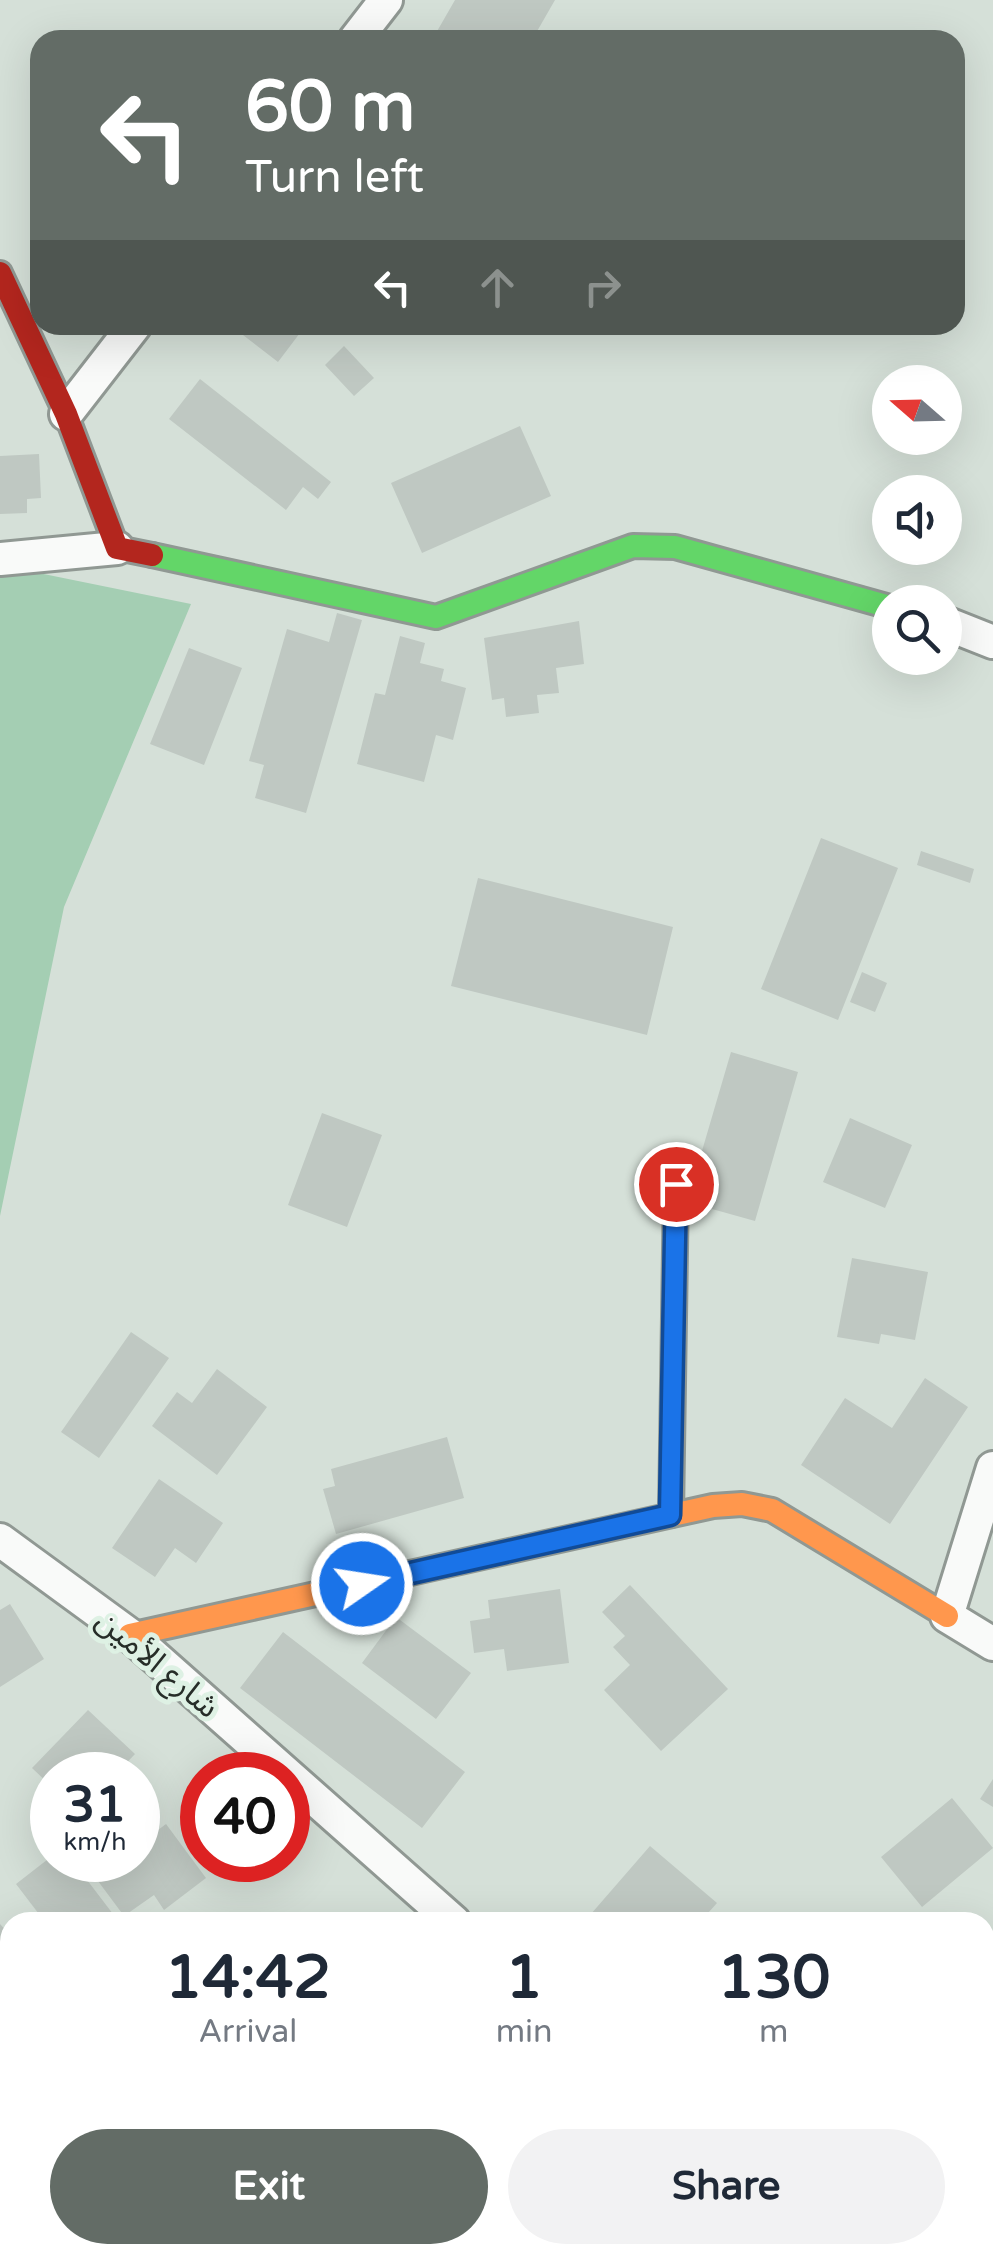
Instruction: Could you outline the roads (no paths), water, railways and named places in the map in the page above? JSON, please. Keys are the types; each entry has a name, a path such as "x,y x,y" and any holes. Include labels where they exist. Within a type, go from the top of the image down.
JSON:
{"street":[{"path":"363,30 386,0"},
{"path":"0,273 66,414 116,548"},
{"path":"66,414 126,335"},
{"path":"0,559 116,548 436,617 633,546 675,547 872,602"},
{"path":"962,630 993,642"},
{"path":"670,1515 676,1184"},
{"path":"947,1616 993,1468"},
{"path":"130,1635 670,1515 742,1504 772,1510 993,1644"},
{"name":"شارع الأمين","path":"0,1540 130,1635 433,1912"}]}
